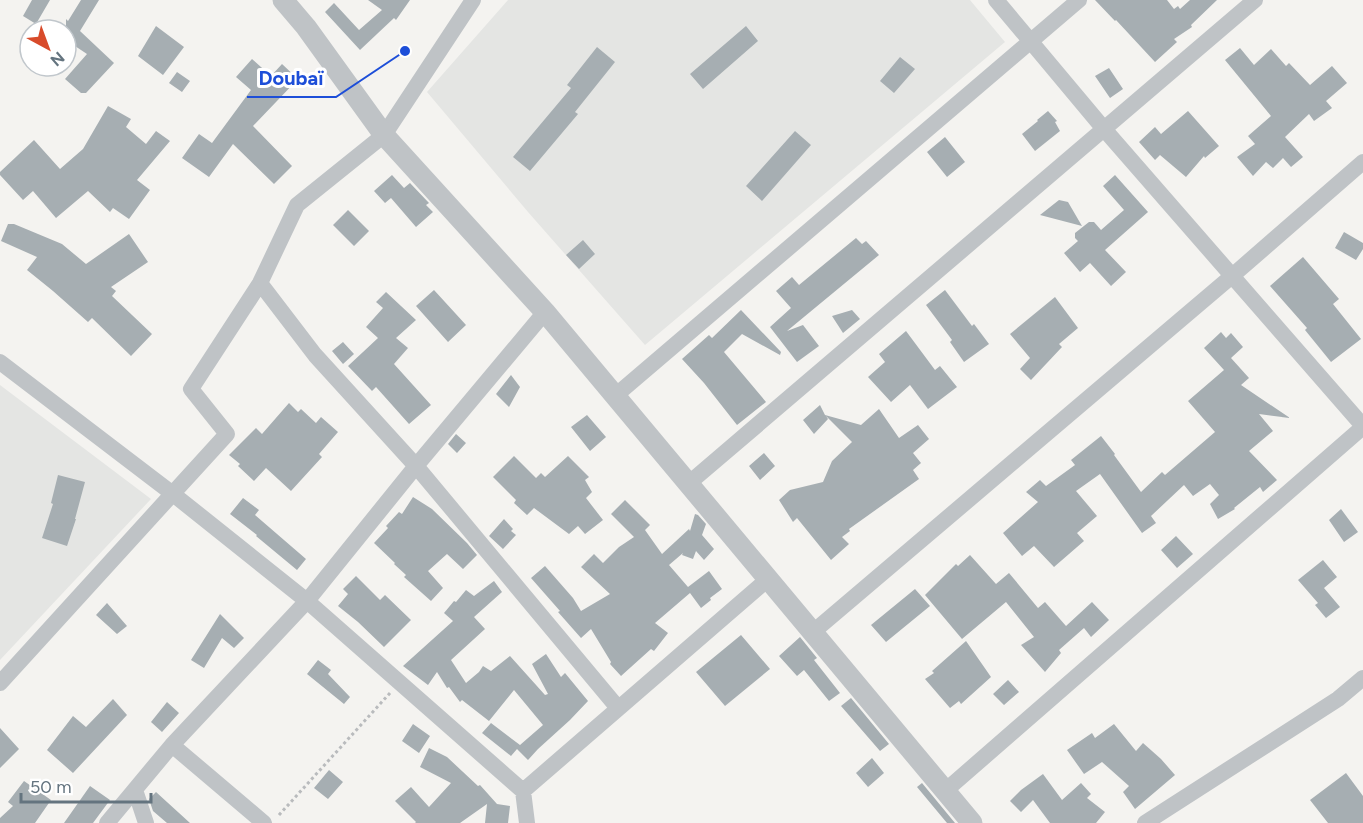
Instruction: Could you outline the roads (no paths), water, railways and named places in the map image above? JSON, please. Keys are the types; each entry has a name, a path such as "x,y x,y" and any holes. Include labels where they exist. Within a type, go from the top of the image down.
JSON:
{"street":[{"path":"283,0 306,27 384,135 545,312 972,823"},
{"path":"0,683 227,434 191,389 260,284 297,205 384,135 473,0"},
{"path":"945,790 1363,426 1104,129 996,0"},
{"path":"615,396 1079,0"},
{"path":"688,484 1255,0"},
{"path":"813,632 1363,162"},
{"path":"260,284 315,355 416,466 618,708"},
{"path":"107,823 172,745 307,601 545,312"},
{"path":"0,362 173,494 307,601 523,791 527,823"},
{"path":"523,791 768,579"},
{"path":"1145,823 1338,699 1363,678"},
{"path":"172,745 264,823"},
{"path":"135,790 146,823"}],"place":[{"name":"Doubaï","path":"405,51"}]}
